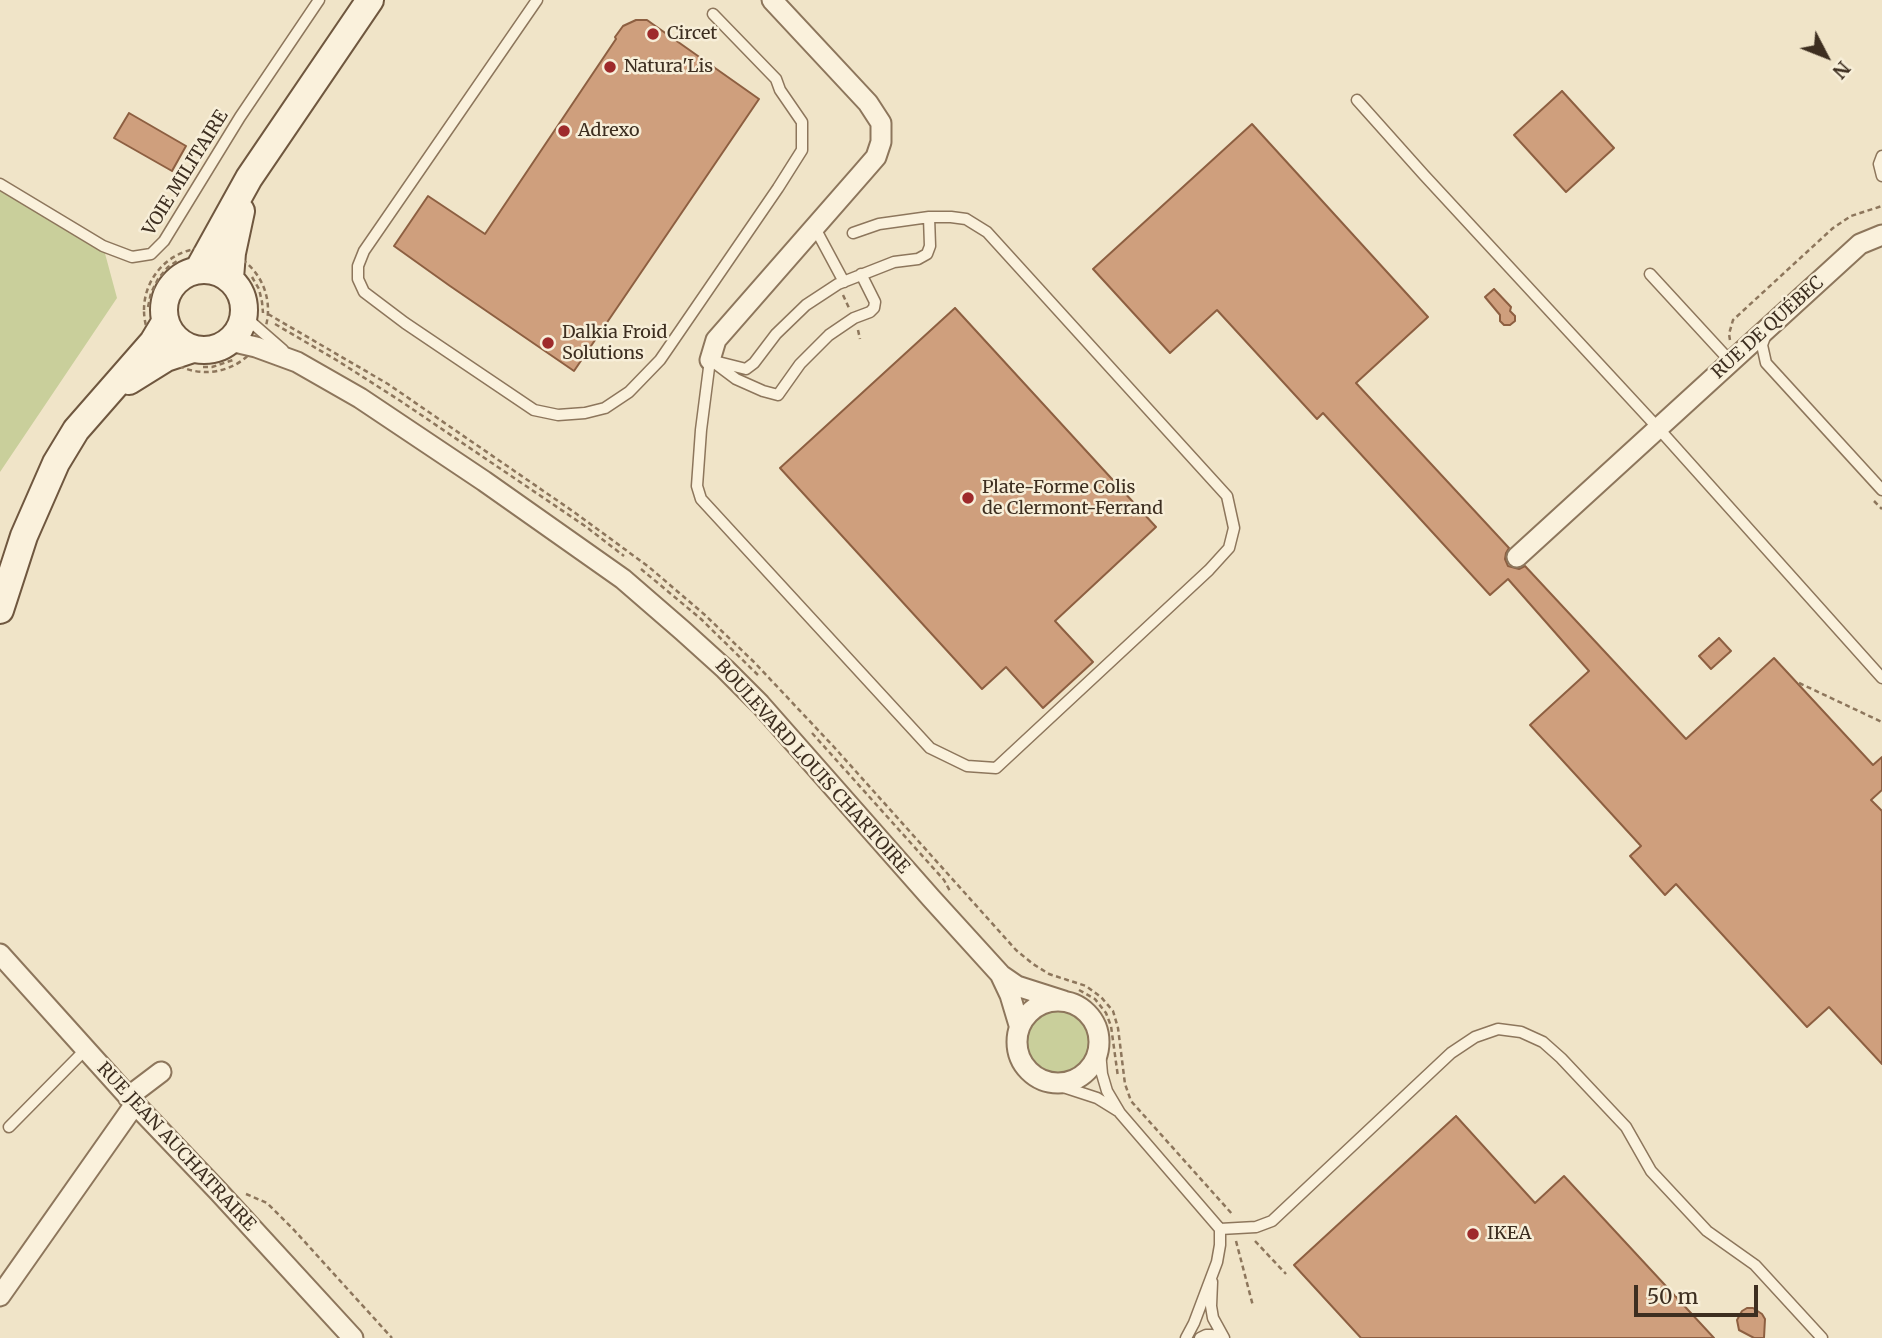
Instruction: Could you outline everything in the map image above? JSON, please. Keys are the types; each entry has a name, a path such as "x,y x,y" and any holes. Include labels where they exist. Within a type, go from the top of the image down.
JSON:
{"main road":[{"path":"160,340 165,299 170,288 177,279 187,273 218,260 249,178 370,0"},
{"path":"218,260 242,295 256,332"},
{"path":"0,610 24,536 56,463 76,430 104,397 160,340 171,334 193,349 206,350 218,348 230,341 242,325 256,332"}],"street":[{"path":"710,360 716,340 876,157 881,142 881,123 868,103 772,0"},
{"name":"RUE DE QUÉBEC","path":"1517,557 1860,244 1882,236"},
{"name":"BOULEVARD LOUIS CHARTOIRE","path":"256,332 297,362 360,398 623,579 725,669 760,704 1001,975"},
{"name":"RUE JEAN AUCHATRAIRE","path":"0,954 132,1101 353,1338"},
{"path":"1001,975 1017,985 1077,1005 1088,1014 1096,1026 1099,1040 1093,1063 1085,1073 1075,1079 1051,1083 1030,1073 1022,1063 1017,1052 1016,1038 1027,1014 1037,1005 1064,1001"},
{"path":"1001,975 1020,1025"},
{"path":"0,1296 132,1101 161,1072"}],"lane":[{"name":"VOIE MILITAIRE","path":"0,184 103,246 132,257 151,254 164,241 240,117 319,0"},
{"path":"537,0 364,251 358,266 358,279 364,292 374,301 427,338 534,410 558,415 606,408 629,392 660,359 802,150 802,122 780,90 776,79 713,13"},
{"path":"1357,100 1659,429 1882,678"},
{"path":"1882,156 1879,163 1882,176"},
{"path":"710,360 746,369 806,305 861,274 894,262 918,259 927,254 930,246 929,217"},
{"path":"710,360 697,486 701,499 930,748 967,766 996,768 1209,570 1229,548 1234,528 1227,496 988,232 966,219 929,217 879,224 853,233"},
{"path":"815,228 844,282"},
{"path":"710,360 736,379 778,395 800,364 829,335 854,318 870,312 874,307 875,302 861,274"},
{"path":"1650,274 1735,358"},
{"path":"1777,318 1765,335 1762,345 1766,363 1882,491"},
{"path":"1220,1229 1256,1227 1272,1221 1459,1048 1475,1037 1498,1029 1521,1032 1543,1042 1561,1058 1626,1127 1651,1171 1707,1231 1755,1265 1822,1338"},
{"path":"1099,1040 1102,1074 1107,1091 1120,1112 1220,1229 1220,1245 1213,1272 1186,1338"},
{"path":"9,1127 86,1049"},
{"path":"1051,1083 1097,1098 1120,1112"},
{"path":"1213,1272 1211,1306 1213,1318 1224,1338"},
{"path":"1200,1338 1206,1335 1216,1338"}],"path":[{"path":"1735,358 1729,334 1733,320 1833,228 1851,216 1882,206"},
{"path":"204,248 218,260 242,267 252,277 262,302 263,316 256,332 244,359 229,368 196,372 180,367 146,325 148,289 157,273 170,261 186,252 204,248"},
{"path":"1799,683 1882,722"},
{"path":"218,1191 248,1194 267,1203 392,1338"},
{"path":"1242,1228 1286,1274"}],"green space":[{"path":"0,184 103,246 117,298 0,472"},
{"path":"1058,1008 1071,1011 1082,1018 1089,1029 1092,1042 1089,1055 1082,1066 1071,1073 1058,1076 1045,1073 1034,1066 1027,1055 1024,1042 1027,1029 1034,1018 1045,1011"}],"building":[{"path":"636,20 647,20 759,99 574,371 394,246 428,196 485,234 615,37 623,26"},
{"path":"1562,91 1614,148 1566,192 1514,135"},
{"path":"129,113 186,146 172,171 114,138"},
{"path":"1252,124 1428,317 1356,383 1509,548 1505,559 1508,566 1519,569 1525,566 1686,739 1774,658 1873,765 1882,757 1882,790 1871,800 1882,811 1882,1064 1829,1007 1807,1027 1676,884 1665,895 1630,856 1641,846 1530,725 1589,671 1508,579 1490,595 1323,413 1317,419 1217,310 1170,353 1093,269"},
{"path":"1494,289 1511,307 1510,311 1515,316 1515,321 1510,325 1504,325 1500,321 1500,315 1485,297"},
{"name":"Plate-Forme Colis de Clermont-Ferrand","path":"955,308 1156,527 1055,621 1093,662 1043,708 1006,667 982,689 780,468"},
{"path":"1719,638 1731,651 1711,669 1699,656"},
{"name":"IKEA","path":"1456,1116 1535,1203 1564,1176 1714,1338 1361,1338 1294,1265"},
{"path":"1747,1308 1753,1308 1765,1319 1764,1338 1754,1338 1739,1330 1737,1320"}],"place":[{"name":"Circet","path":"653,34"},
{"name":"Natura'Lis","path":"610,67"},
{"name":"Adrexo","path":"564,131"},
{"name":"Dalkia Froid Solutions","path":"548,343"},
{"name":"Plate-Forme Colis de Clermont-Ferrand","path":"968,498"},
{"name":"IKEA","path":"1473,1234"}]}
